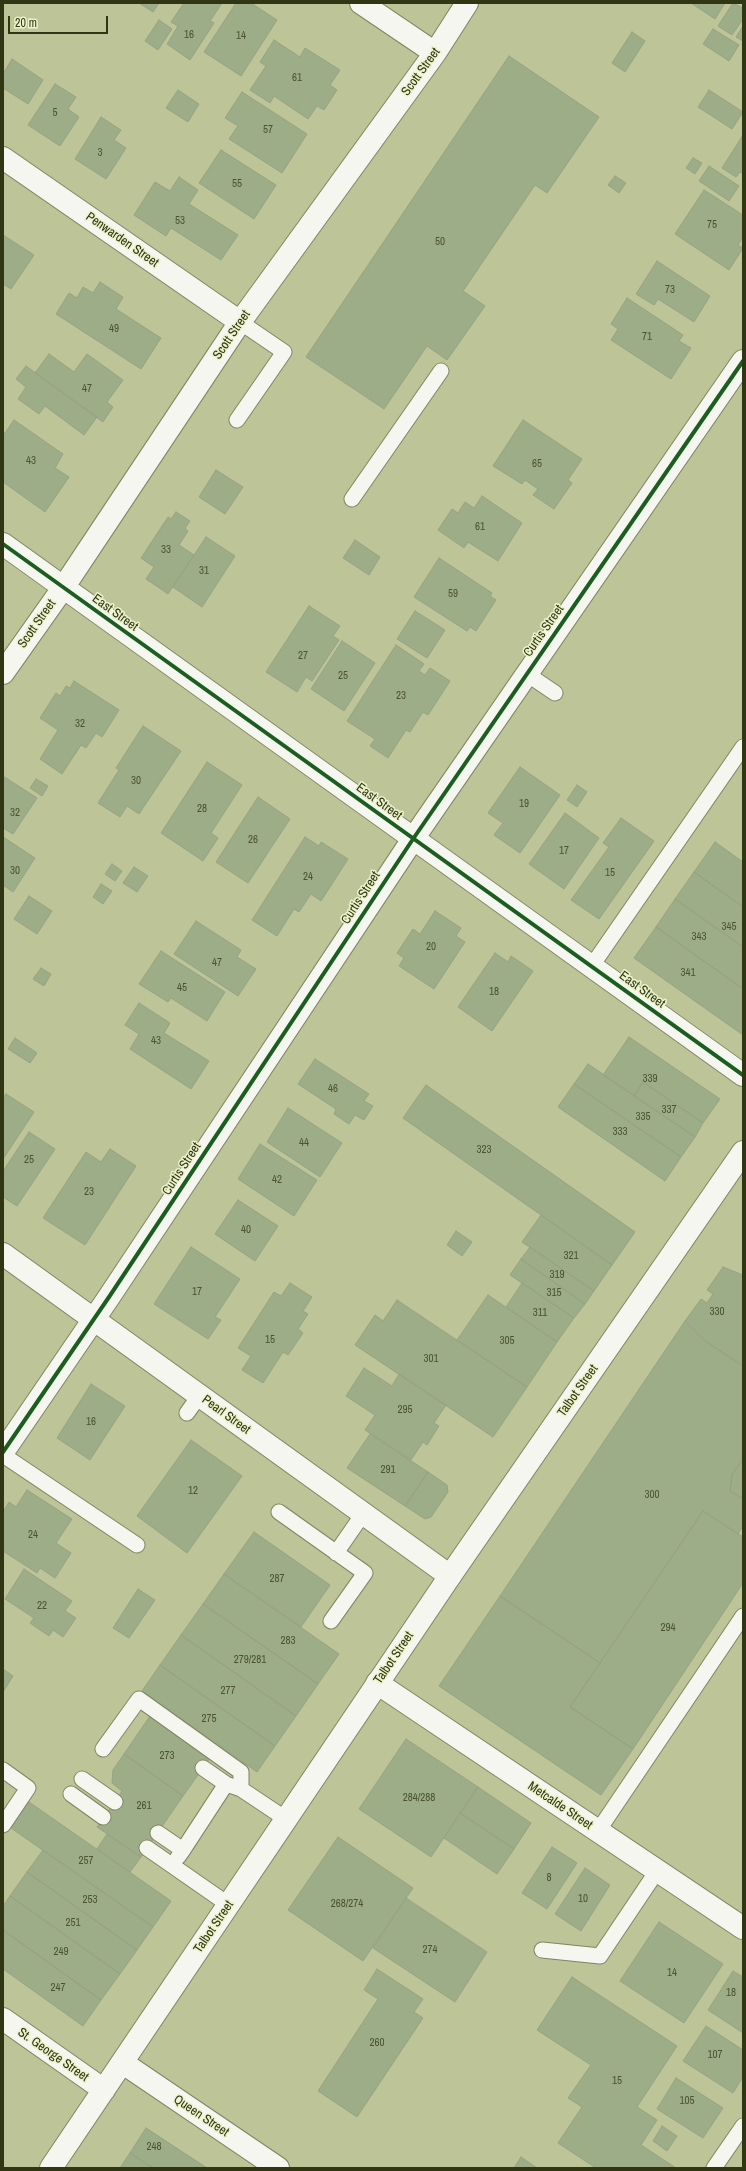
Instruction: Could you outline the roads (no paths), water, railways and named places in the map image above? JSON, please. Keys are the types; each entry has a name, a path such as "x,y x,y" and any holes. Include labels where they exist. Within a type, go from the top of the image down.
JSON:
{"street":[{"path":"361,3 435,53"},
{"name":"Scott Street","path":"3,673 63,588 240,322 435,53 467,3"},
{"name":"Penwarden Street","path":"3,158 240,322"},
{"name":"Curtis Street","path":"3,1453 94,1320 412,839 743,361"},
{"name":"East Street","path":"3,544 412,839 743,1075"},
{"name":"Talbot Street","path":"51,2168 450,1576 743,1152"},
{"name":"Pearl Street","path":"3,1254 94,1320 193,1404 363,1514 450,1576"},
{"name":"Metcalde Street","path":"378,1683 743,1928"},
{"name":"St. George Street","path":"3,2019 104,2090"},
{"name":"Queen Street","path":"123,2063 278,2168"}],"lane":[{"path":"237,420 284,352 240,322"},
{"path":"352,499 440,371"},
{"path":"527,674 554,693"},
{"path":"592,967 743,747"},
{"path":"3,1453 137,1545"},
{"path":"279,1512 365,1573 331,1621"},
{"path":"336,1553 363,1514"},
{"path":"598,1831 743,1616"},
{"path":"103,1749 139,1699 241,1772 241,1789"},
{"path":"203,1768 226,1784 241,1789 286,1819"},
{"path":"3,1770 28,1788 3,1825"},
{"path":"82,1779 115,1802"},
{"path":"172,1865 226,1784"},
{"path":"71,1794 104,1817"},
{"path":"158,1832 183,1850"},
{"path":"147,1848 229,1905"},
{"path":"542,1950 600,1956 657,1870"},
{"path":"714,2168 743,2126"}]}
